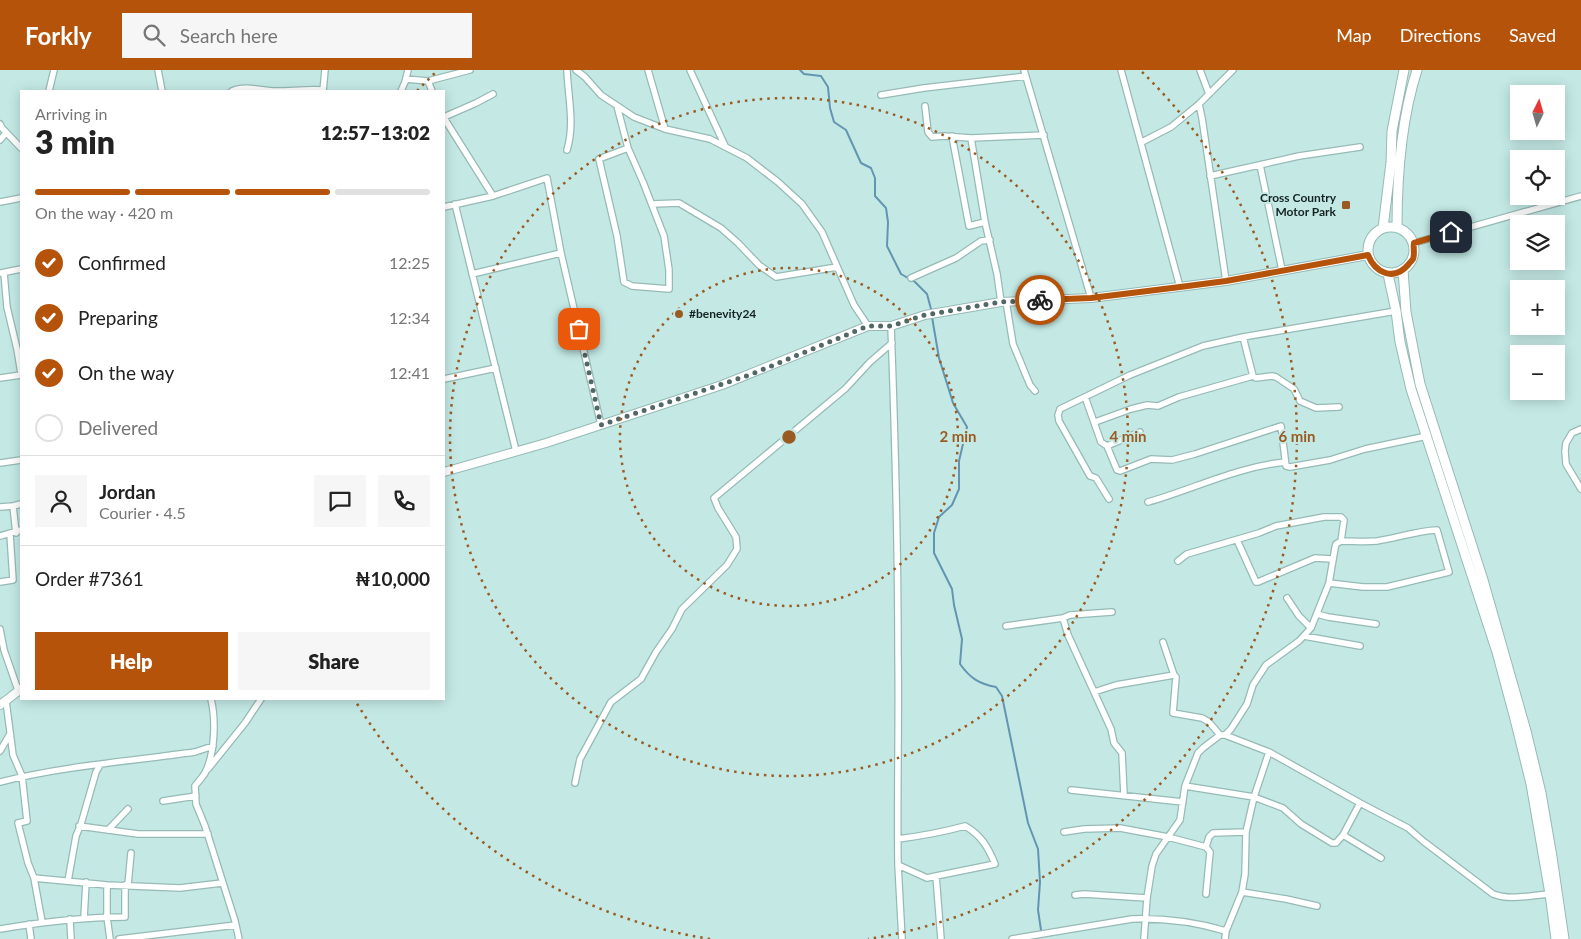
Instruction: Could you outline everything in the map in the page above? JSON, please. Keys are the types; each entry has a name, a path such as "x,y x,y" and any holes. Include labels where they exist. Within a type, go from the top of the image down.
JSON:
{"main road":[{"path":"1383,228 1392,131 1404,70"},
{"path":"1397,227 1397,189 1404,124 1410,92 1417,70"},
{"path":"1397,227 1407,233 1414,243 1413,258 1403,270 1388,274 1378,270 1371,264 1368,255 1368,243 1374,234 1383,228 1397,227"},
{"path":"1403,270 1406,312 1420,384 1483,580 1526,731 1541,793 1564,939"},
{"path":"1388,274 1400,342 1411,389 1496,652 1515,719 1531,784 1556,939"}],"street":[{"path":"49,90 54,70"},
{"path":"158,70 162,90"},
{"path":"323,90 325,70"},
{"path":"401,90 408,70"},
{"path":"406,79 428,82 470,70"},
{"path":"566,70 571,120 571,138 567,150"},
{"path":"576,70 601,95 634,117 665,128 710,139 747,158 778,182 802,204 822,232 854,305 868,326"},
{"path":"648,70 665,128"},
{"path":"690,70 724,146"},
{"path":"1121,70 1180,287"},
{"path":"1200,70 1209,94"},
{"path":"1142,142 1171,128 1233,70"},
{"path":"881,95 1025,73 1091,298"},
{"path":"428,82 432,90"},
{"path":"235,90 262,90"},
{"path":"445,118 493,94"},
{"path":"1198,104 1202,118 1226,281"},
{"path":"617,106 628,148 664,236 669,270 669,288 632,286 624,282 617,236 599,159 628,148"},
{"path":"925,106 930,136 971,138 1044,135"},
{"path":"445,120 493,196"},
{"path":"0,124 20,147"},
{"path":"0,140 6,133"},
{"path":"952,136 969,226 985,222"},
{"path":"971,138 985,222 1013,344 1030,385 1035,391"},
{"path":"1210,176 1299,156 1360,147"},
{"path":"1260,165 1282,270"},
{"path":"445,207 493,196 547,178 561,253 601,425"},
{"path":"1414,243 1581,196"},
{"path":"0,202 20,198"},
{"path":"652,204 679,203 688,208 721,228 759,265 776,278 837,267"},
{"path":"455,204 516,451"},
{"path":"912,278 956,258 981,242 990,240"},
{"path":"472,274 561,253"},
{"path":"445,472 601,425 752,374 868,326 891,326 925,315 1004,301 1091,298 1226,281 1368,255"},
{"path":"20,269 2,273 20,368"},
{"path":"1109,499 1096,478 1090,476 1059,421 1060,409 1130,375 1203,346 1243,337 1396,311"},
{"path":"891,326 895,434 898,654 898,865 902,939"},
{"path":"1243,337 1253,376"},
{"path":"576,784 580,759 611,702 641,679 682,609 727,566 738,550 736,537 714,498 845,389 870,362 892,343"},
{"path":"445,379 496,368"},
{"path":"0,378 20,374"},
{"path":"1095,422 1131,409 1147,405 1158,406 1179,396 1253,376 1256,378 1276,377 1294,388 1300,401 1316,408 1340,407"},
{"path":"1085,397 1101,442 1106,446 1117,470 1120,471 1152,459 1172,460 1195,454 1280,426 1285,462 1286,466 1290,467 1427,436"},
{"path":"1581,429 1572,434 1566,443 1565,451 1566,464 1581,489"},
{"path":"1106,446 1140,432"},
{"path":"0,463 20,460"},
{"path":"1148,502 1222,476 1285,462"},
{"path":"0,507 20,504"},
{"path":"0,582 13,580 16,532 13,506"},
{"path":"1178,561 1187,554 1237,540 1276,526 1334,517 1344,520 1341,541"},
{"path":"1144,939 1152,866 1156,854 1180,820 1185,786 1198,753 1231,729 1247,704 1253,685 1266,665 1304,636 1311,628 1329,583 1336,544 1341,541 1378,541 1421,531 1437,530 1449,572 1387,587 1363,587 1329,583"},
{"path":"0,536 16,532"},
{"path":"1237,540 1246,563 1257,582 1315,558 1332,559"},
{"path":"1287,598 1299,616 1311,628"},
{"path":"1006,626 1064,618 1070,615 1112,612"},
{"path":"1317,614 1376,624"},
{"path":"1064,618 1068,635 1112,729 1114,742 1122,753 1124,795"},
{"path":"0,629 4,650 20,690 3,703 13,755 22,776 27,821 18,823 28,863 34,878 42,922"},
{"path":"1304,636 1360,646"},
{"path":"1163,642 1176,677 1173,713 1202,718 1222,735 1269,752 1408,828 1492,894 1500,897 1511,897 1550,894"},
{"path":"1094,692 1116,685 1174,675"},
{"path":"205,773 213,746 214,728 211,700"},
{"path":"239,939 208,834 196,804 195,786 245,723 260,700"},
{"path":"0,751 10,734"},
{"path":"0,782 22,776 195,752 213,746"},
{"path":"1225,939 1226,931 1242,892 1245,874 1246,832 1254,797 1269,752"},
{"path":"68,881 71,858 79,826 96,772 100,765"},
{"path":"1185,786 1254,797 1283,808 1301,824 1332,843 1336,843 1343,835 1360,803"},
{"path":"1071,790 1183,802"},
{"path":"163,801 196,796"},
{"path":"108,830 128,810"},
{"path":"79,826 138,834 208,834"},
{"path":"898,839 925,836 936,831 942,832 965,826 971,829 988,846 995,864 927,878 898,865"},
{"path":"1064,832 1112,828 1168,837 1206,847 1210,852 1206,894"},
{"path":"1206,847 1209,837 1213,833 1246,832"},
{"path":"1343,835 1380,858"},
{"path":"0,929 70,919 125,917 126,885 131,853"},
{"path":"936,876 941,939"},
{"path":"34,878 107,885 180,888 222,883"},
{"path":"84,918 86,882"},
{"path":"107,885 107,917 110,939"},
{"path":"1242,892 1317,906"},
{"path":"1075,895 1147,898"},
{"path":"70,919 72,939"},
{"path":"1012,939 1106,923 1146,919 1195,922 1226,931"},
{"path":"29,924 30,939"},
{"path":"118,939 236,925"}],"waterway":[{"path":"800,70 804,74 821,76 828,87 830,108 834,122 846,130 861,163 871,168 875,178 875,196 886,208 888,222 887,246 901,274 915,282 927,294 931,309"},
{"path":"932,317 939,358 953,403 967,427 959,461 959,489 952,505 939,517 934,533 934,553 952,589 962,639 960,664 975,680 996,687 1002,696 1028,823 1038,849 1040,882 1038,910 1041,930"}],"way so far":[{"path":"579,329 601,425 752,374 868,326 891,326 925,315 1001,302 1040,300"}],"place":[{"name":"Cross Country Motor Park","path":"1346,205"},
{"name":"#benevity24","path":"679,314"}],"route":[{"path":"1040,300 1091,298 1226,281 1368,255 1371,264 1378,270 1388,274 1395,273 1403,270 1413,258 1414,243 1451,232"}]}
